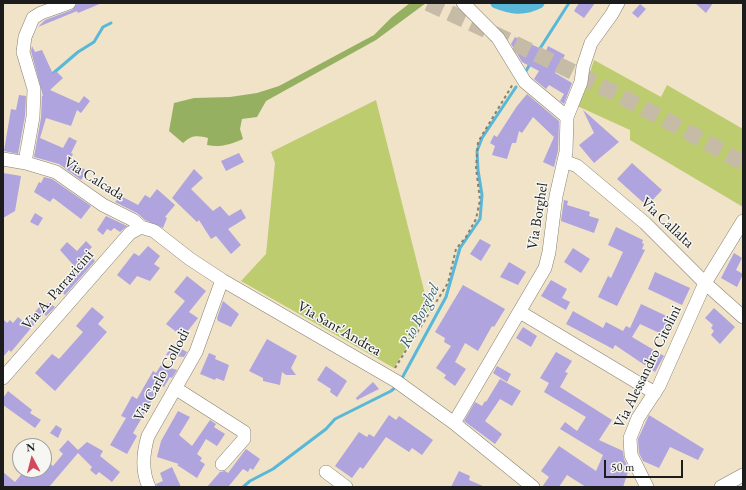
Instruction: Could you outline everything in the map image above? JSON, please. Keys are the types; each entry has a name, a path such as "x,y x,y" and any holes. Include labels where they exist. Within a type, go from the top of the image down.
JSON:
{"street":[{"path":"24,162 33,117 34,88 23,52 24,37 33,18 41,13 69,3"},
{"path":"463,3 498,38 519,75 525,82 567,118"},
{"name":"Via Borghel","path":"454,423 520,312 547,261 556,196 567,144 567,118 581,82 583,67 591,43 618,3"},
{"name":"Via Calcada","path":"3,159 24,162 56,172 103,205 133,220 141,227"},
{"name":"Via Callalta","path":"564,161 577,166 645,223 695,272 705,284 743,317"},
{"name":"Via Alessandro Citolini","path":"647,487 631,455 630,444 638,418 654,393 705,284 743,221"},
{"name":"Via Sant'Andrea","path":"141,227 154,231 190,259 222,280 396,381 454,423 533,487"},
{"name":"Via A. Parravicini","path":"3,378 114,250 130,233 141,227"},
{"name":"Via Carlo Collodi","path":"149,487 144,465 145,447 153,427 196,352 222,280"},
{"path":"520,312 654,393"},
{"path":"175,388 244,432 244,439 222,464"},
{"path":"326,472 346,487"},
{"path":"721,487 743,475"}],"path":[{"path":"396,381 448,283 456,249 466,237 476,219 480,200 476,168 478,142 519,75"}],"green space":[{"path":"410,3 426,3 376,40 266,101 257,117 242,119 240,129 243,139 226,145 212,146 207,145 208,138 198,136 189,138 183,143 169,131 174,103 194,98 230,97 257,93 279,86 374,35 392,17"},
{"path":"594,60 661,97 667,85 743,129 743,207 630,140 630,130 575,105 584,90"},
{"path":"376,100 429,310 394,368 241,281 266,254 275,163 271,152"}],"building":[{"path":"77,3 102,3 78,13 77,11 38,27 45,20 72,10"},
{"path":"579,3 595,3 584,18 574,11"},
{"path":"695,3 713,3 706,13"},
{"path":"640,4 646,9 638,18 632,13"},
{"path":"515,37 546,51 548,46 565,55 555,73 572,83 564,104 560,101 564,94 549,85 546,89 534,79 539,71 522,62 511,44"},
{"path":"32,46 35,52 42,50 53,74 56,71 63,78 50,90 79,103 84,96 90,101 81,113 77,110 71,126 46,118 40,138 63,148 69,137 77,141 71,153 73,154 70,160 87,171 81,180 59,164 34,157 41,118 43,96 31,51"},
{"path":"527,94 559,121 558,151 554,167 543,162 554,137 533,117 522,133 519,131 516,143 512,143 507,159 492,155 495,146 490,143 494,135 497,137 517,106"},
{"path":"19,95 26,96 25,116 18,154 4,151 11,109 16,110"},
{"path":"583,110 619,142 594,163 579,145 594,133"},
{"path":"239,153 244,162 226,171 221,161"},
{"path":"632,163 662,190 647,206 617,179"},
{"path":"194,169 203,178 191,189 213,211 220,206 229,216 241,209 246,218 228,229 241,245 231,254 216,236 211,239 199,220 197,222 172,198"},
{"path":"3,173 21,176 15,211 3,218"},
{"path":"44,177 52,179 91,206 81,219 53,198 50,202 34,192 39,182 41,183"},
{"path":"157,189 175,205 165,217 167,218 163,228 145,220 137,213 115,202 121,196 138,205 145,195 150,198"},
{"path":"564,200 568,201 567,205 590,212 589,216 599,219 594,233 561,221"},
{"path":"35,213 43,218 38,226 30,222"},
{"path":"106,216 127,226 120,232 114,228 111,231 107,229 103,235 97,230"},
{"path":"616,227 643,240 642,243 644,244 642,249 645,250 617,306 598,297 608,276 611,278 623,252 608,245"},
{"path":"480,239 491,245 481,261 470,254"},
{"path":"86,241 92,247 87,252 95,261 65,295 57,287 75,267 60,250 67,242 77,251"},
{"path":"148,246 160,256 154,264 160,268 150,281 137,276 130,285 117,275 134,253 139,256"},
{"path":"573,248 590,259 581,273 564,262"},
{"path":"734,253 742,258 736,270 743,274 737,287 721,278"},
{"path":"509,262 526,272 518,285 500,277"},
{"path":"655,272 690,288 682,305 648,289"},
{"path":"187,276 206,291 189,312 198,318 183,337 166,324 185,301 174,292"},
{"path":"551,280 567,289 562,298 570,302 566,310 541,296"},
{"path":"463,285 505,309 494,327 492,326 478,351 465,343 455,362 466,369 455,386 444,378 446,375 436,368 451,346 444,342 445,338 435,332"},
{"path":"223,301 239,314 231,327 218,321 217,318"},
{"path":"49,302 55,307 46,316 44,314 31,328 25,323 42,304 44,307"},
{"path":"641,304 675,320 668,337 640,324 632,337 664,356 655,372 615,345 613,349 566,324 573,311 603,328 606,322 623,331 626,326 630,328"},
{"path":"92,307 104,317 98,324 107,332 55,391 35,373 52,354 59,359 83,332 76,326"},
{"path":"714,308 735,327 720,344 711,335 714,331 711,328 713,325 705,318"},
{"path":"18,317 31,328 11,352 9,350 3,357 3,319 7,323 10,320 13,323"},
{"path":"523,327 537,336 531,347 516,338"},
{"path":"267,339 297,356 291,368 296,375 286,375 282,372 280,385 263,381 263,378 249,371"},
{"path":"173,344 187,352 184,357 166,355"},
{"path":"556,352 572,361 565,372 568,373 560,387 612,420 599,440 623,451 624,459 629,469 623,487 586,487 567,475 559,487 542,487 549,477 541,471 559,446 596,471 603,455 560,429 565,422 577,431 586,417 544,392 549,383 540,378"},
{"path":"209,353 216,356 215,359 229,365 224,381 216,378 215,380 200,374"},
{"path":"161,365 177,370 172,378 170,377 164,387 162,386 156,396 155,395 133,433 137,436 127,454 110,445 126,418 121,416 132,396 137,399 153,371 156,373"},
{"path":"326,366 347,381 337,397 330,392 331,389 317,380"},
{"path":"497,366 511,374 507,382 493,373"},
{"path":"500,379 521,391 512,406 500,399 485,421 502,434 495,444 464,421 475,402 482,406 485,401 486,402"},
{"path":"373,382 379,389 357,400 356,398"},
{"path":"8,391 32,410 30,413 41,420 35,428 3,405 3,398"},
{"path":"178,411 190,417 179,435 192,446 210,420 216,424 214,427 225,434 217,446 206,439 197,454 202,458 200,461 205,464 197,478 177,465 179,464 157,457 161,441"},
{"path":"389,415 396,420 399,416 433,440 422,455 412,448 409,452 386,437 363,469 360,467 352,478 335,466 359,432 367,437 369,434 374,437"},
{"path":"649,415 704,449 698,460 670,447 659,468 643,461 639,453 638,439"},
{"path":"56,425 62,429 58,438 50,433"},
{"path":"68,440 78,450 87,442 103,451 100,456 120,472 112,482 99,472 96,475 90,470 92,467 78,453 49,487 3,487 3,472 15,482 18,478 52,478 52,465 53,466 63,454 59,450"},
{"path":"246,449 260,459 253,470 250,468 248,472 243,469 228,487 207,487 220,472 225,471 228,473"},
{"path":"172,467 181,487 157,487 156,484 163,481 160,473"},
{"path":"459,471 470,476 469,480 485,487 451,487"}],"waterway":[{"path":"496,3 507,7 518,8 533,6 539,3"},
{"name":"Rio Borghel","path":"539,50 569,3"},
{"path":"50,76 78,52 94,42 103,27 111,23"},
{"name":"Rio Borghel","path":"526,71 530,64"},
{"name":"Rio Borghel","path":"401,380 446,297 460,248 480,219 482,195 477,151 482,138 516,87"},
{"name":"Rio Borghel","path":"243,487 250,481 273,469 326,429 335,419 391,391 397,386"}],"tunnel":[{"path":"428,3 587,79 666,120 743,163"}]}
